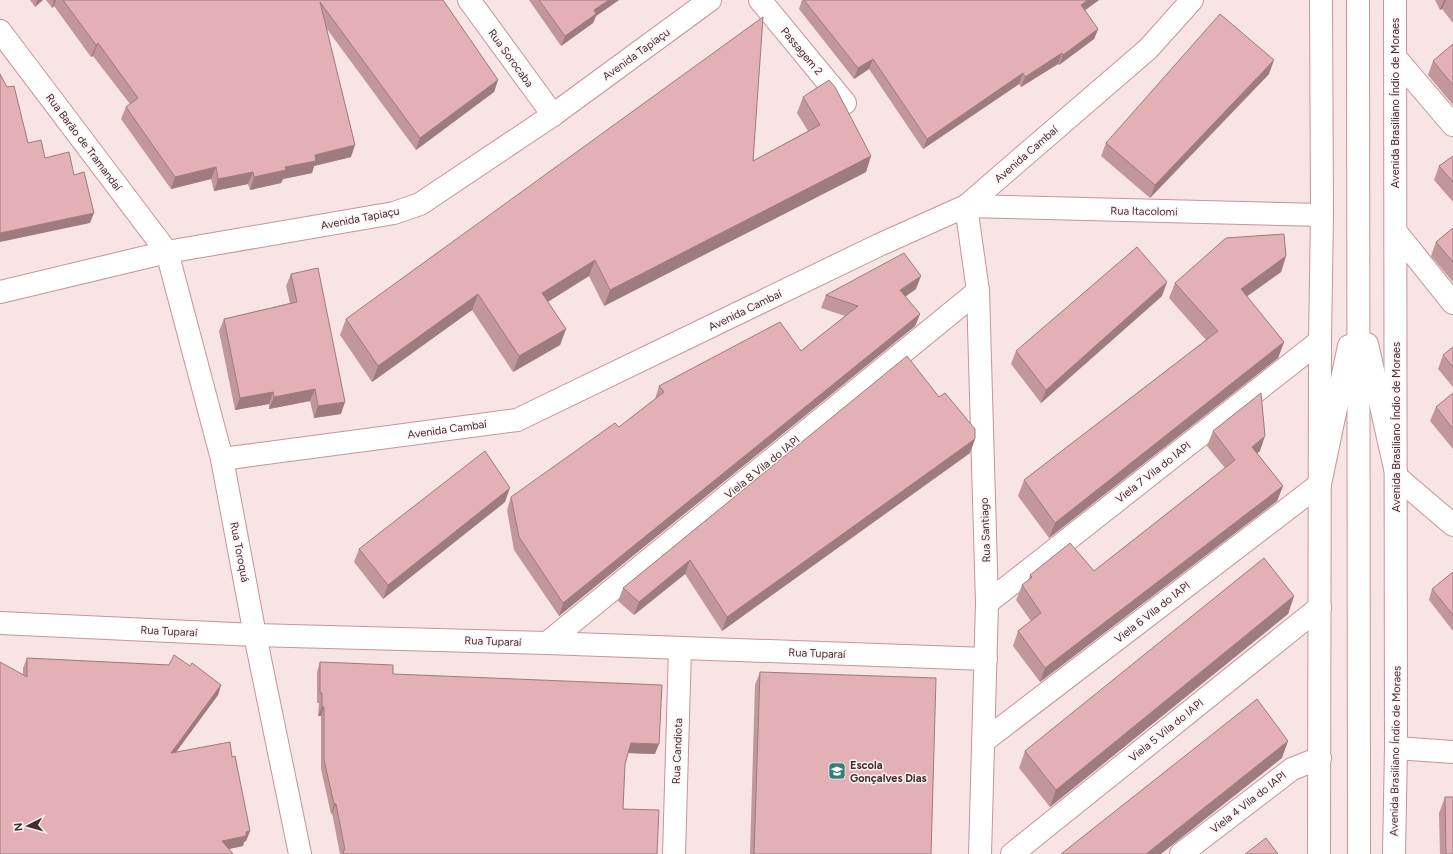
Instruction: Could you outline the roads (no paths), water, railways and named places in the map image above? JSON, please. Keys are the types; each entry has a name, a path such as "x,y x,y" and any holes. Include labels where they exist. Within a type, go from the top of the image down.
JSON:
{"street":[{"name":"Rua Sorocaba","path":"469,0 553,115"},
{"name":"Avenida Tapiaçu","path":"0,292 167,252 394,213 420,204 553,115 710,0"},
{"name":"Passagem 2","path":"760,0 845,103"},
{"name":"Avenida Cambaí","path":"222,459 517,420 879,245 966,206 1148,48 1192,0"},
{"path":"1319,854 1320,341 1322,215 1320,0"},
{"path":"1358,0 1359,854"},
{"name":"Avenida Brasiliano Índio de Moraes","path":"1394,854 1396,748 1395,0"},
{"name":"Rua Barão de Tramandaí","path":"0,32 167,252"},
{"path":"1395,57 1453,125"},
{"name":"Rua Itacolomi","path":"966,206 1322,215"},
{"name":"Rua Santiago","path":"966,206 978,291 987,603 980,854"},
{"path":"1396,232 1453,303"},
{"name":"Rua Toroquá","path":"167,252 222,459 255,635 300,854"},
{"name":"Viela 8 Vila do IAPI","path":"546,643 978,291"},
{"path":"1358,303 1396,477 1453,525"},
{"path":"1320,484 1358,303"},
{"name":"Viela 7 Vila do IAPI","path":"987,603 1320,341"},
{"name":"Viela 6 Vila do IAPI","path":"984,741 1320,484"},
{"name":"Viela 5 Vila do IAPI","path":"1012,854 1320,607"},
{"name":"Rua Tuparaí","path":"0,623 255,635 546,643 986,659"},
{"name":"Rua Candiota","path":"674,854 680,649"},
{"path":"1396,748 1453,752"},
{"name":"Viela 4 Vila do IAPI","path":"1181,854 1292,769 1320,758"}],"place":[{"name":"Escola Gonçalves Dias","path":"837,771"}]}
